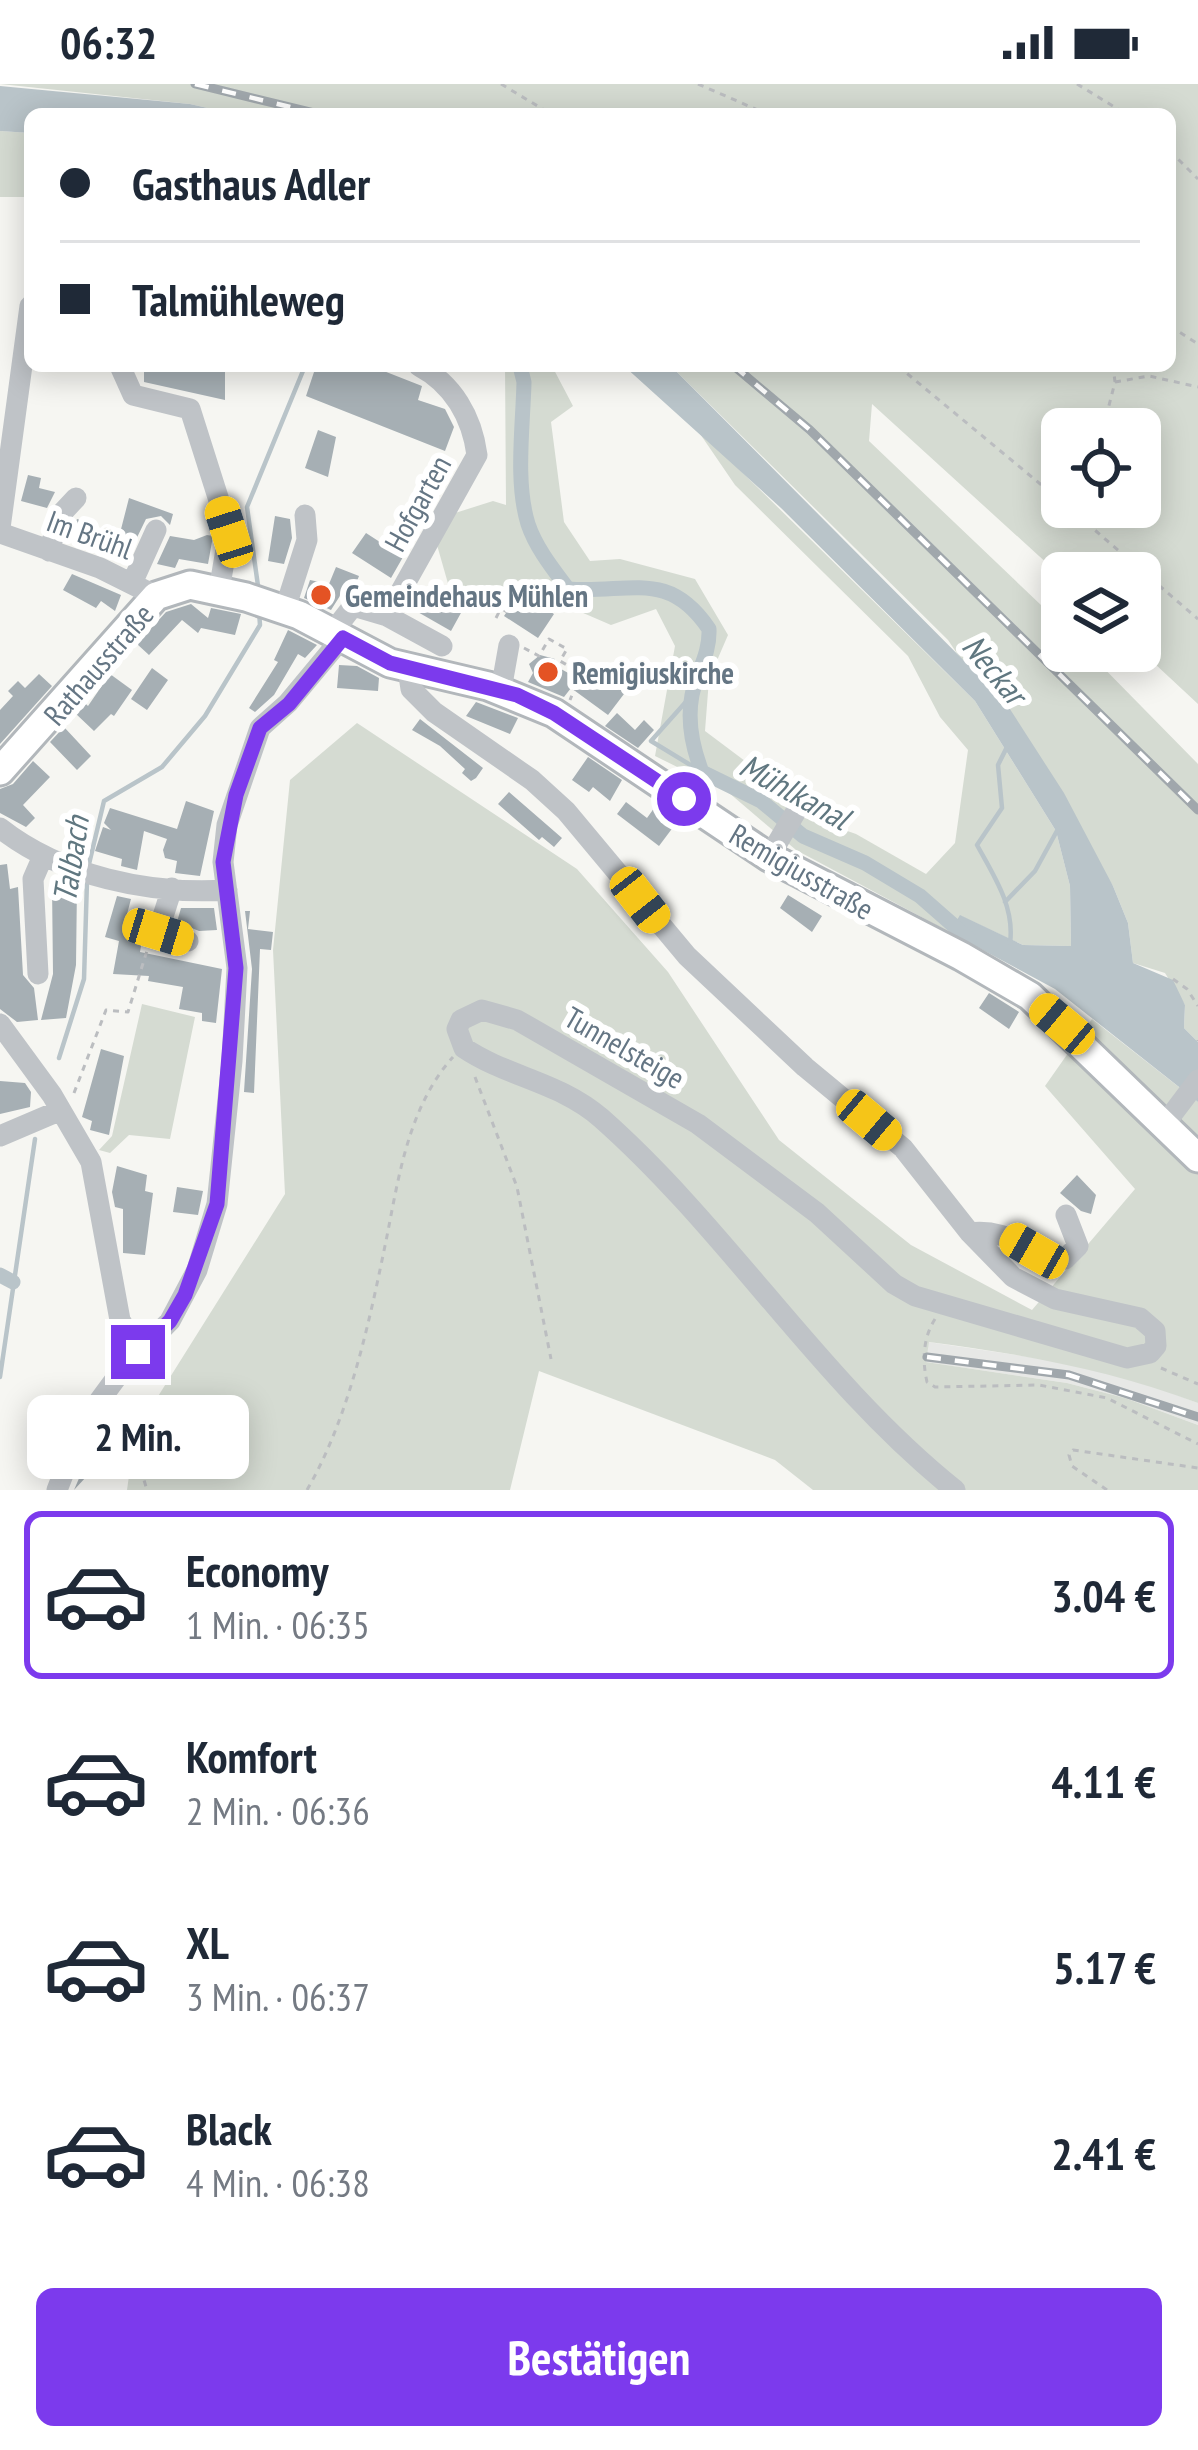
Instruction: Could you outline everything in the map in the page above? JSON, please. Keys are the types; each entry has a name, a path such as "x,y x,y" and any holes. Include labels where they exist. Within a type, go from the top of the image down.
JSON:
{"main road":[{"name":"Rathausstraße","path":"0,771 42,729 144,589 190,585 282,608 408,669"},
{"name":"Remigiusstraße","path":"408,669 501,690 559,717 769,857 1030,996 1169,1119 1198,1158"}],"street":[{"path":"0,531 24,351"},
{"path":"123,372 133,395 190,409 229,532 232,594"},
{"name":"Hofgarten","path":"387,616 477,455 458,400 429,372"},
{"path":"50,551 62,514 76,498"},
{"path":"282,608 307,539 305,514"},
{"path":"144,589 156,530"},
{"name":"Im Brühl","path":"0,531 144,589"},
{"path":"57,1490 72,1443 114,1380 170,1321 185,1295 217,1204 236,968 223,862 227,825 260,728 289,704 353,606 387,616 442,646"},
{"path":"501,690 514,645"},
{"path":"408,669 411,689 434,712 532,780 566,812 687,956 784,1049 903,1148 1002,1268 1042,1294 1150,1324 1157,1339 1150,1353"},
{"path":"769,857 804,798"},
{"path":"0,828 71,869 172,888 227,890"},
{"path":"38,974 33,879 43,856"},
{"path":"172,888 158,932 188,941"},
{"name":"Tunnelsteige","path":"464,1048 457,1030 461,1020 482,1010 517,1020 698,1124 817,1213 894,1284 942,1307 1127,1358 1150,1353"},
{"path":"0,1024 91,1162 120,1320 138,1352"},
{"path":"464,1048 542,1081 598,1116 667,1185 872,1414 955,1490"},
{"path":"1169,1119 1198,1080"},
{"path":"0,1136 63,1114"},
{"path":"970,1233 995,1229 1034,1251 1064,1258 1078,1246 1066,1215"}],"path":[{"path":"501,84 541,108"},
{"path":"698,84 753,108"},
{"path":"1076,84 1116,108"},
{"path":"1176,157 1198,179"},
{"path":"905,372 1041,485"},
{"path":"1108,408 1113,372"},
{"path":"1114,382 1149,376 1198,387"},
{"path":"1092,528 1198,620"},
{"path":"496,618 506,601"},
{"path":"514,645 539,656 549,639 567,649 560,661 581,673 559,717"},
{"path":"63,1114 106,1010 128,1012 149,944 158,932"},
{"path":"1173,980 1187,989 1198,1006"},
{"path":"308,1490 321,1467 350,1384 398,1172 418,1114 448,1062 464,1048 518,1187 551,1359"},
{"path":"942,1307 926,1333 924,1367 927,1382 935,1387 1039,1385 1107,1398 1198,1444"},
{"path":"1150,1353 1155,1365 1198,1384"},
{"path":"114,1380 147,1490"},
{"path":"1107,1490 1072,1466 1072,1450 1198,1468"}],"shaded area":[{"path":"0,84 1198,84 1198,704 1161,670 1161,552 1041,552 1041,558 872,404 869,441 1041,605 1041,672 1108,672 1198,764 1198,1042 1184,1028 1185,1005 1165,973 1133,963 1128,923 1113,886 948,640 677,372 1176,372 1176,108 208,108"},
{"path":"0,86 208,108 24,108 24,133 0,131"},
{"path":"0,131 24,133 24,197 0,197"},
{"path":"505,372 555,372 573,406 551,422 564,522 590,561 620,559 695,579 728,635 709,679 705,731 801,803 813,819 856,834 926,874 955,843 968,750 940,717 908,656 735,485 694,425 975,701 1056,831 1070,886 1071,946 1023,945 961,916 954,925 955,935 796,850 728,792 655,756 675,646 656,609 611,625 560,603 555,613 519,591 509,606 501,601 497,607 485,598 478,604 449,587 437,545 452,514 493,501 506,505"},
{"path":"631,372 677,372 1006,703 1064,793 1113,886 1128,923 1133,963 1173,980 1185,1005 1184,1028 1198,1042 1198,1102 1055,989 955,935 960,915 1023,945 1071,946 1070,886 1056,831 975,701 781,508"},
{"path":"357,723 577,869 668,972 779,1140 911,1245 1032,1310 1135,1189 1045,1086 1092,1019 1198,1102 1198,1403 1099,1372 964,1347 929,1342 926,1362 1067,1383 1198,1425 1198,1490 813,1490 775,1460 539,1371 510,1490 127,1490 135,1433 285,1194 273,950 290,780"},
{"path":"142,1004 195,1017 170,1139 129,1135 110,1153 99,1150 112,1136"},
{"path":"928,1342 1071,1363 1131,1378 1198,1403 1198,1425 1067,1383 926,1362"}],"building":[{"path":"144,372 225,372 225,400 144,382"},
{"path":"314,372 386,372 422,386 418,400 445,409 454,427 445,451 306,396"},
{"path":"318,430 336,437 328,477 305,468"},
{"path":"28,475 41,478 39,488 55,492 47,508 21,501"},
{"path":"129,498 173,514 170,525 161,516 146,519 126,560 68,541 77,519 93,524 92,530 119,537"},
{"path":"275,516 290,519 292,538 284,564 268,561"},
{"path":"366,533 403,557 391,578 352,553"},
{"path":"170,536 194,540 213,536 208,564 179,559 175,568 157,564"},
{"path":"336,567 359,576 353,591 345,588 331,610 304,598 310,580 329,584"},
{"path":"72,574 121,595 115,611 101,601 96,608 63,590"},
{"path":"421,590 443,602 448,591 467,602 451,631 409,607"},
{"path":"520,592 554,614 538,638 504,616"},
{"path":"191,604 208,618 211,608 241,614 235,635 201,628 198,633 182,620 149,655 137,644 166,612"},
{"path":"288,630 317,645 305,658 298,654 274,695 255,712 249,708 278,662 274,660"},
{"path":"540,655 555,659 552,664 588,684 595,676 609,686 639,666 649,679 624,694 608,715 571,688 564,697 528,682 533,673 529,664"},
{"path":"339,665 357,666 379,678 378,691 337,688"},
{"path":"152,668 168,680 147,710 131,699"},
{"path":"39,674 52,686 0,744 0,710 13,696 8,691 18,681 25,688"},
{"path":"110,674 132,690 114,716 94,731 75,713 85,703 88,706"},
{"path":"476,702 518,718 510,734 466,716"},
{"path":"617,713 635,730 644,720 654,730 638,748 605,726"},
{"path":"420,719 483,768 476,778 471,781 440,746 412,730"},
{"path":"64,727 91,756 77,770 50,742"},
{"path":"588,757 622,780 610,801 593,787 589,792 572,780"},
{"path":"33,761 50,777 23,805 35,818 26,827 0,813 0,789 13,784"},
{"path":"509,792 562,838 554,847 498,804"},
{"path":"186,801 214,811 200,876 175,873 177,861 165,858 163,850 167,839 144,831 137,870 121,866 122,859 95,851 103,827 111,830 104,823 110,808 177,829"},
{"path":"626,802 647,818 657,804 686,823 680,831 674,826 659,846 617,814"},
{"path":"7,864 10,889 18,887 23,975 34,988 38,1020 17,1022 0,1009 0,865"},
{"path":"52,885 77,885 76,965 66,1018 41,1020 53,974"},
{"path":"788,895 822,916 812,932 780,908"},
{"path":"117,896 131,899 126,918 145,923 140,952 222,969 216,1023 202,1021 202,1013 179,1009 183,987 148,981 149,976 113,974 119,941 105,937"},
{"path":"181,908 214,908 217,930 199,931 177,922"},
{"path":"245,911 250,911 248,929 273,932 271,950 260,949 254,1093 244,1092 252,969"},
{"path":"989,993 1019,1012 1009,1029 979,1008"},
{"path":"101,1049 124,1056 109,1135 90,1130 92,1121 82,1117"},
{"path":"0,1081 25,1083 31,1092 30,1107 0,1114"},
{"path":"117,1166 147,1175 145,1191 153,1193 145,1255 123,1253 123,1209 115,1207 112,1192"},
{"path":"1077,1175 1096,1195 1091,1214 1060,1193"},
{"path":"177,1187 203,1191 198,1215 173,1212"},
{"path":"104,1420 115,1428 92,1458 99,1463 74,1490"}],"waterway":[{"path":"259,593 247,507 303,372"},
{"name":"Mühlkanal","path":"522,372 524,508 531,533 551,566 568,589 662,591 694,610 709,629 691,705 692,735 702,772 761,801 803,836 865,863 920,896 969,939"},
{"name":"Talbach","path":"89,864 104,801 162,767 205,716 260,625 259,611"},
{"path":"692,695 651,741 702,772"},
{"path":"1008,745 998,765 1002,808 977,845 1006,904 1010,943"},
{"path":"1005,902 1035,871 1058,829"},
{"name":"Talbach","path":"59,1058 84,979 87,881"},
{"name":"Talbach","path":"0,1377 35,1139"},
{"path":"0,1275 13,1282"}],"railway":[{"path":"195,84 294,108"},
{"path":"741,372 810,430 1198,810"},
{"path":"927,1357 1069,1375 1198,1417"}],"place":[{"name":"Gemeindehaus Mühlen","path":"321,595"},
{"name":"Remigiuskirche","path":"548,672"}],"route":[{"path":"138,1352 170,1321 185,1295 217,1204 236,968 223,862 227,825 260,728 289,704 343,638 408,669 517,695 554,713 684,799"}],"water label":[{"name":"Neckar","path":"995,669"}]}
